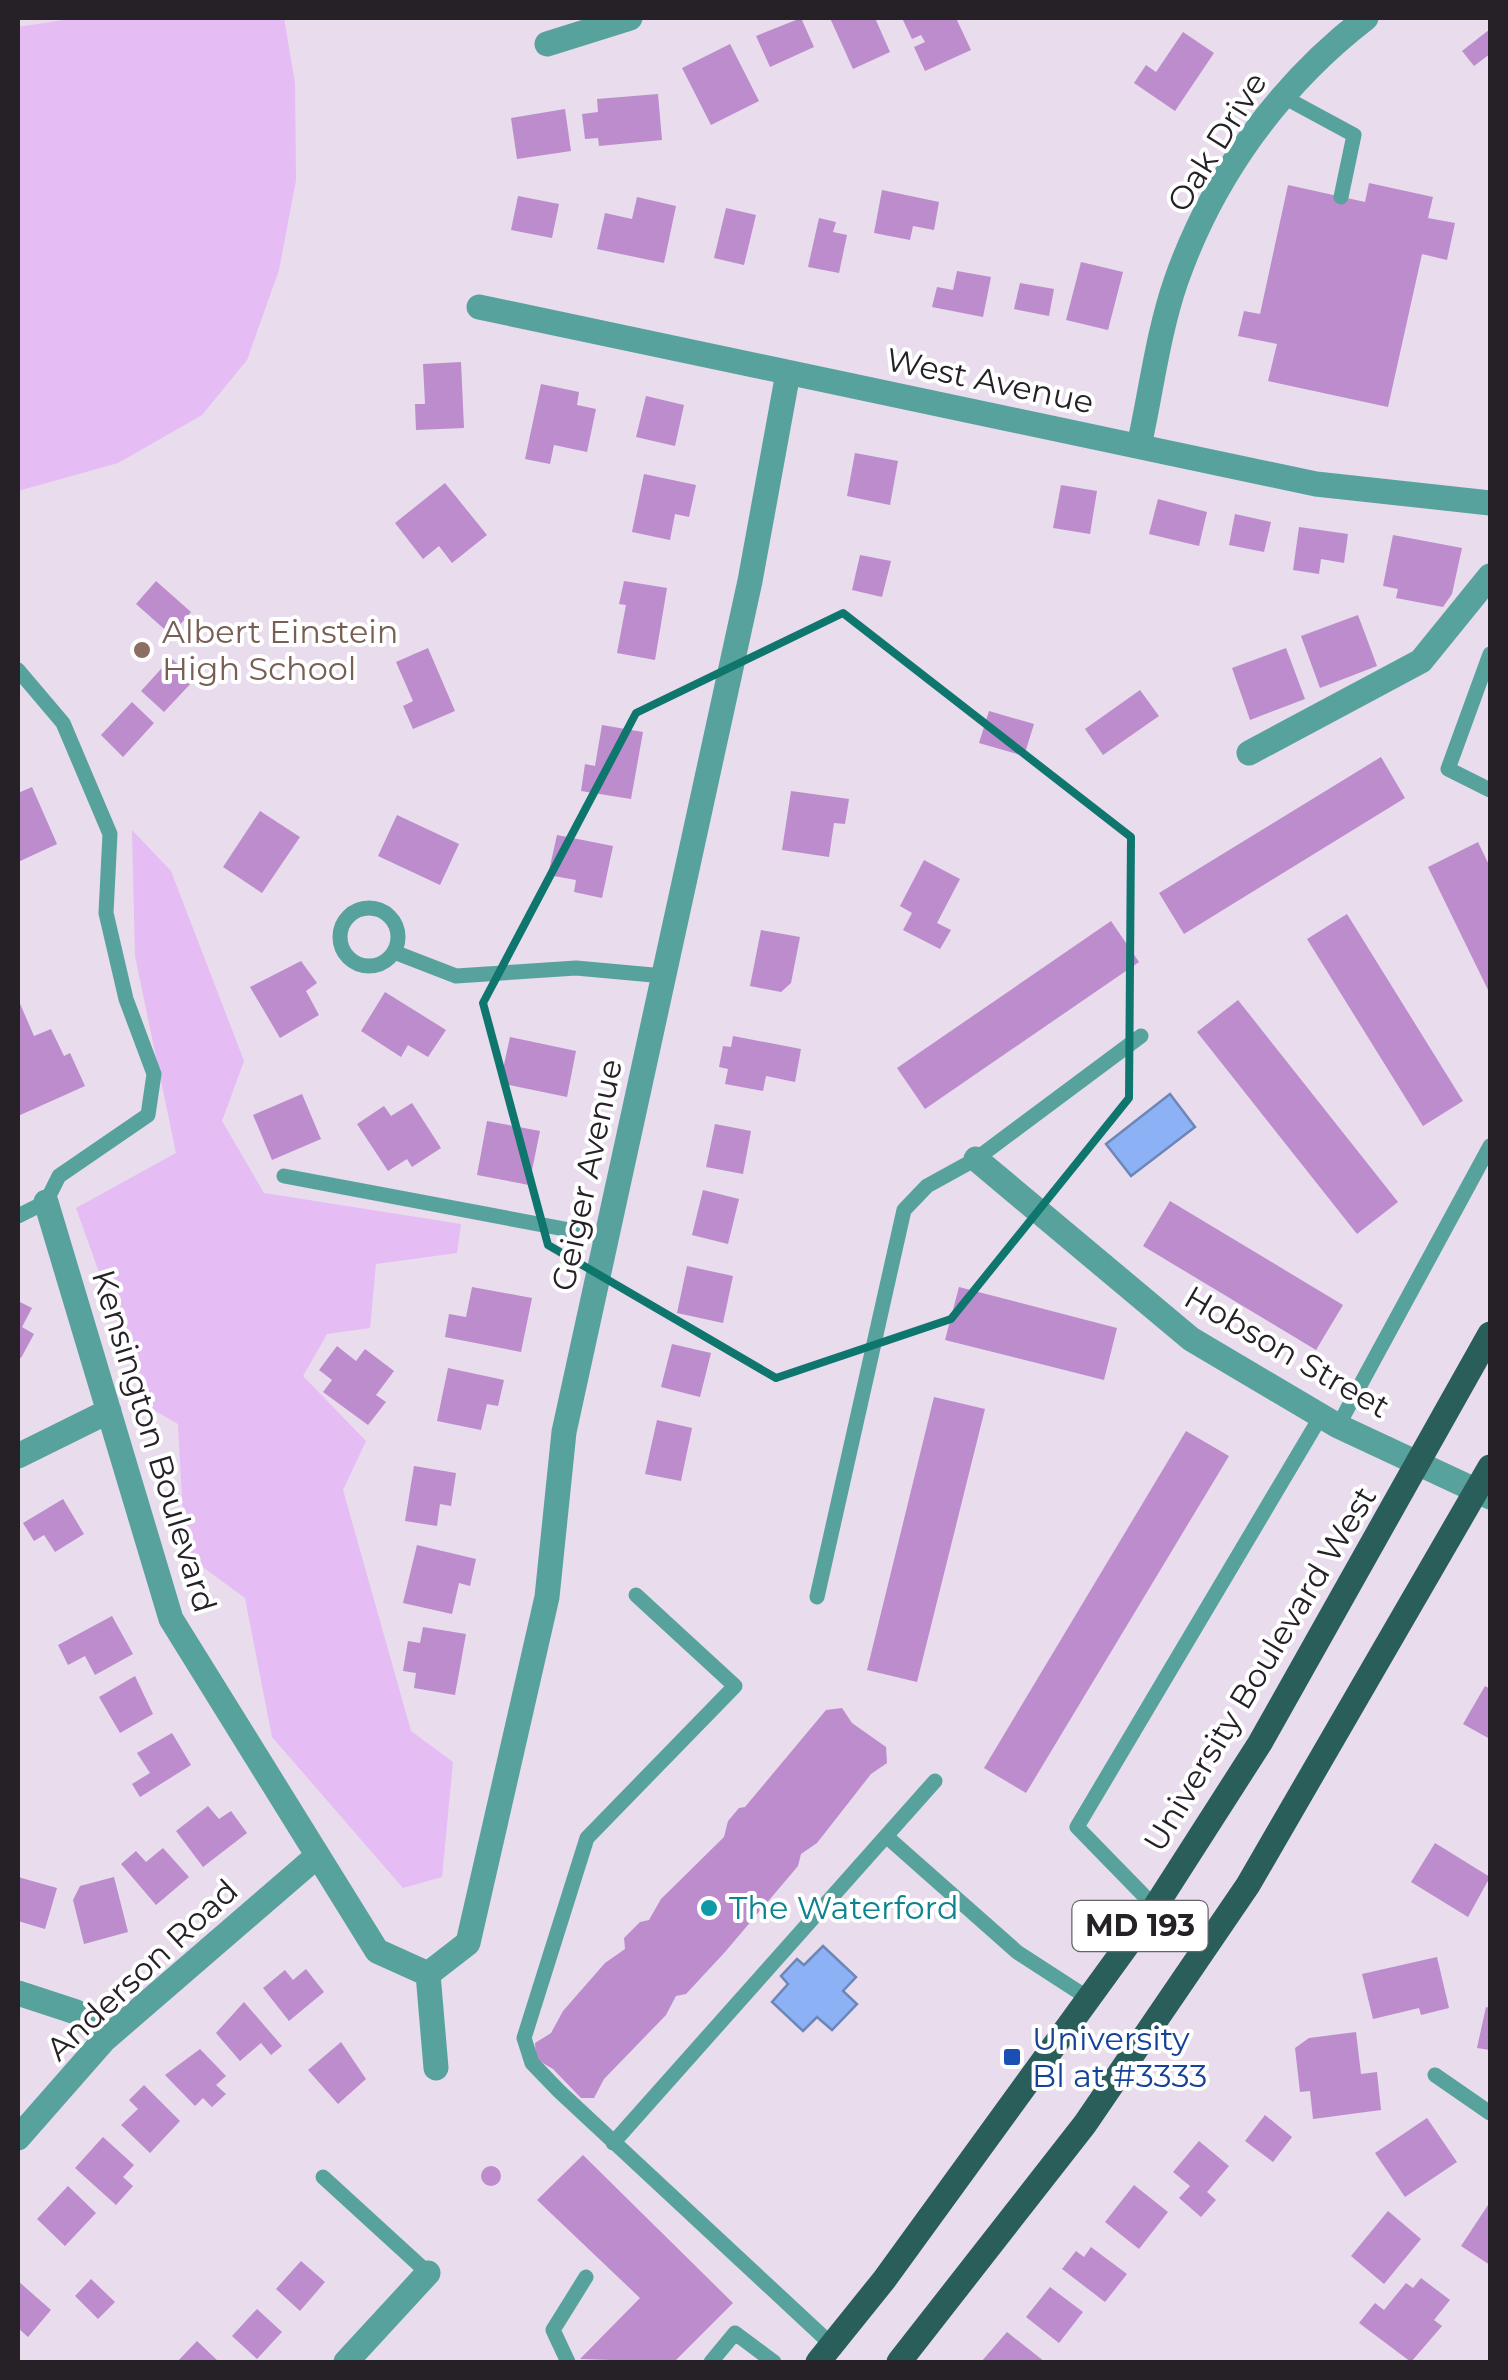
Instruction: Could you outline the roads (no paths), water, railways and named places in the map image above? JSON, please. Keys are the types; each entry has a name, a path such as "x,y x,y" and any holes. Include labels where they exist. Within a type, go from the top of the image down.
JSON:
{"main road":[{"name":"University Boulevard West","path":"825,2354 884,2280 1155,1906 1260,1744 1490,1334"},
{"name":"MD 193","path":"898,2362 1085,2124 1248,1885 1484,1493 1490,1467"}],"street":[{"path":"547,44 630,18"},
{"name":"Oak Drive","path":"1138,446 1175,284 1223,180 1280,95 1318,54 1366,18"},
{"name":"West Avenue","path":"479,307 1316,484 1490,503"},
{"name":"Geiger Avenue","path":"428,1974 468,1944 547,1598 564,1432 750,582 788,373"},
{"path":"1249,754 1422,661 1490,576"},
{"name":"Hobson Street","path":"976,1160 1191,1339 1330,1421 1484,1493"},
{"name":"Kensington Boulevard","path":"46,1202 171,1619 377,1951 428,1974"},
{"path":"18,1456 109,1411"},
{"name":"Anderson Road","path":"18,2138 104,2040 316,1857"},
{"path":"428,1974 436,2068"},
{"path":"18,1993 76,2012 104,2040"},
{"path":"346,2362 428,2273"}],"lane":[{"path":"1280,95 1354,135 1341,197"},
{"path":"1490,654 1448,769 1490,790"},
{"path":"18,670 64,723 110,834 106,913 126,999 154,1074 148,1115 59,1176 46,1202 18,1216"},
{"path":"394,952 456,976 576,968 664,976"},
{"path":"817,1598 904,1210 927,1186 976,1160 1140,1036"},
{"path":"1155,1906 1077,1827 1330,1421 1490,1146"},
{"path":"284,1176 607,1237"},
{"path":"636,1595 736,1686 587,1838 524,2038 532,2063 825,2354"},
{"path":"613,2143 935,1781"},
{"path":"886,1836 1017,1952 1088,1998"},
{"path":"1435,2074 1490,2113"},
{"path":"323,2177 428,2273"},
{"path":"568,2362 554,2330 586,2277"},
{"path":"711,2362 735,2333 774,2362"}],"water":[{"path":"1170,1094 1195,1127 1131,1176 1106,1144"},
{"path":"823,1946 856,1977 843,1991 857,2004 832,2030 817,2017 803,2031 772,2002 788,1984 781,1976 797,1959 804,1965"}],"place":[{"name":"Albert Einstein High School","path":"142,650"},
{"name":"The Waterford","path":"709,1908"},
{"name":"University Bl at #3333","path":"1012,2057"}]}
